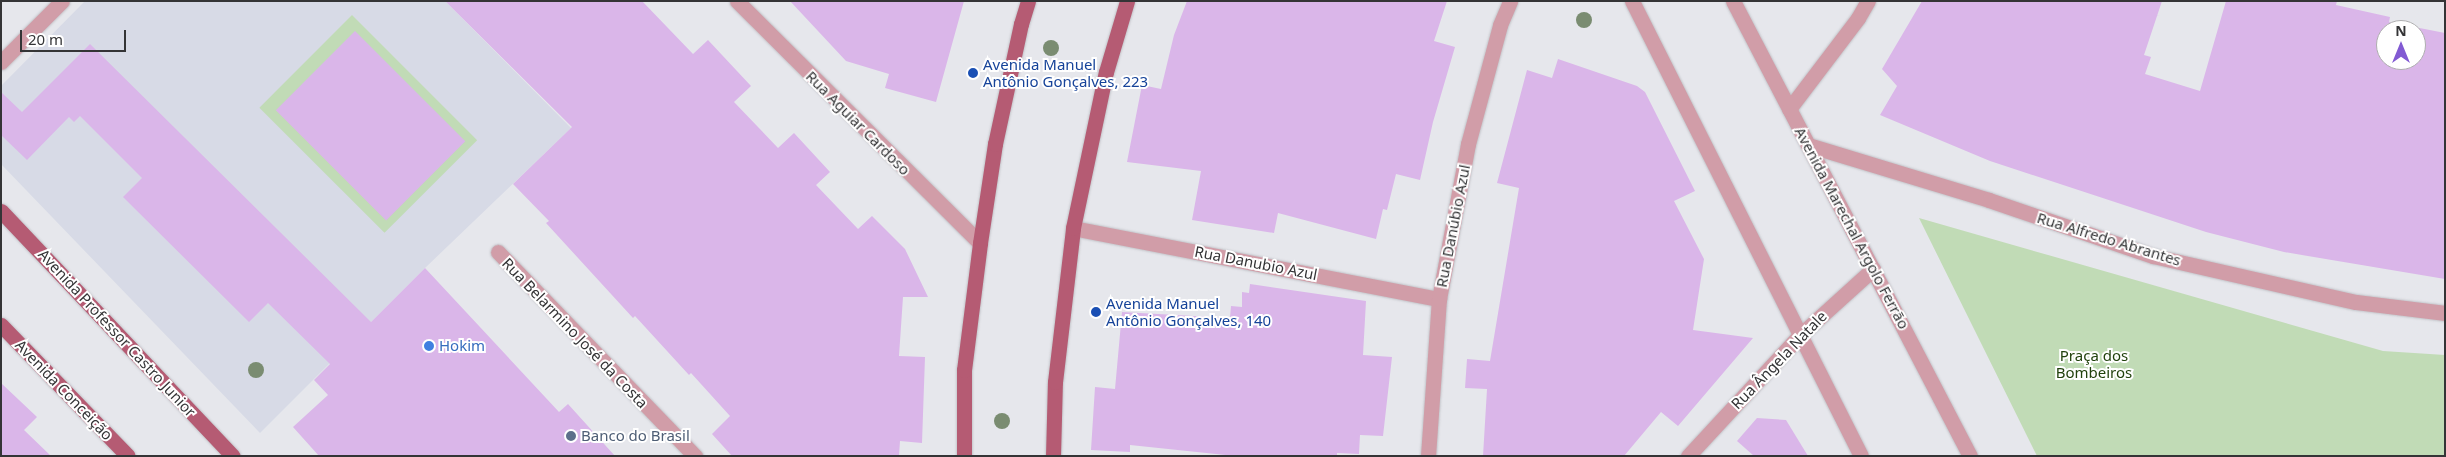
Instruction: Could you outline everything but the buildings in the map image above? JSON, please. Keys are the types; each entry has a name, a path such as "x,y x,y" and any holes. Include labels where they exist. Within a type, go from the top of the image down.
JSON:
{"main road":[{"path":"964,456 964,370 980,243 995,144 1021,24 1028,1"},
{"path":"1053,456 1055,382 1073,228 1106,72 1127,1"},
{"name":"Avenida Professor Castro Junior","path":"1,211 233,456"},
{"name":"Avenida Conceição","path":"1,325 128,456"}],"street":[{"path":"1,62 62,1"},
{"name":"Rua Aguiar Cardoso","path":"738,1 980,243"},
{"name":"Rua Danúbio Azul","path":"1428,456 1440,299 1468,144 1500,26 1510,1"},
{"path":"1632,1 1861,456"},
{"name":"Avenida Marechal Argolo Ferrão","path":"1733,1 1970,456"},
{"path":"1789,109 1858,18 1868,1"},
{"name":"Rua Alfredo Abrantes","path":"1808,145 1989,200 2152,256 2356,302 2445,314"},
{"name":"Rua Danubio Azul","path":"1073,228 1440,299"},
{"name":"Rua Belarmino José da Costa","path":"498,252 694,456"},
{"name":"Rua Ângela Natale","path":"1688,456 1799,336 1873,269"}],"shaded area":[{"path":"85,1 445,1 571,128 425,268 260,433 1,164 1,86"}],"green space":[{"path":"352,15 477,140 385,233 259,108"},
{"name":"Praça dos Bombeiros","path":"1919,218 2383,351 2445,355 2445,456 2037,456"}],"place":[{"name":"Avenida Manuel Antônio Gonçalves, 223","path":"973,73"},
{"name":"Avenida Manuel Antônio Gonçalves, 140","path":"1096,312"},
{"name":"Hokim","path":"429,346"},
{"name":"Banco do Brasil","path":"571,436"}]}
